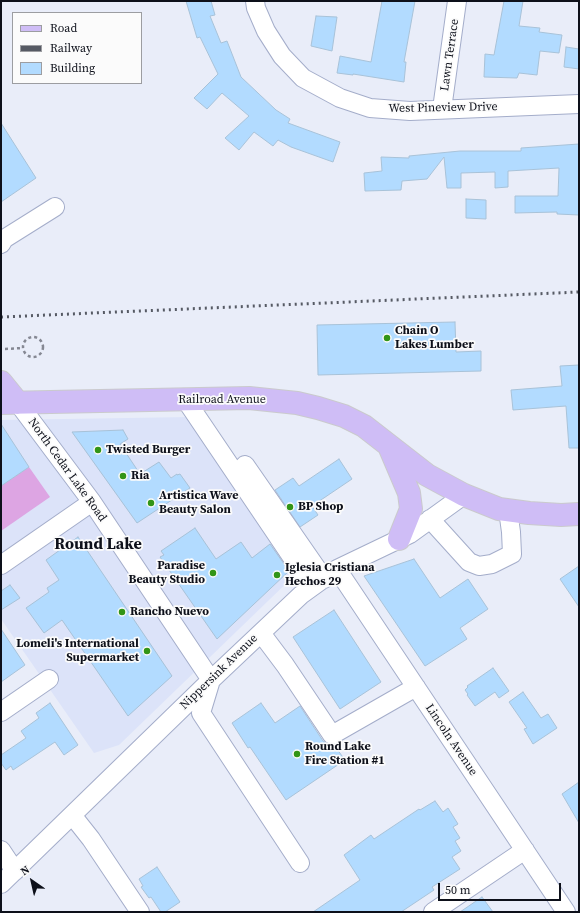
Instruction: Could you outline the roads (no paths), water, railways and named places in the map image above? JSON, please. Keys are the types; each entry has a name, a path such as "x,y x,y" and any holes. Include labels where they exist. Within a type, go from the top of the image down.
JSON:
{"main road":[{"name":"North Cedar Lake Road","path":"1,382 10,403"},
{"name":"Railroad Avenue","path":"10,403 250,398 297,403 344,416 364,426 427,475 464,496 499,509 529,513 561,515 579,514"},
{"path":"389,445 409,493 411,509 399,539"}],"street":[{"name":"Lawn Terrace","path":"442,109 457,1"},
{"name":"West Pineview Drive","path":"256,4 266,31 282,56 303,78 340,98 370,108 410,111 579,104"},
{"path":"1,244 4,239 55,207"},
{"path":"185,399 324,578"},
{"name":"North Cedar Lake Road","path":"10,403 92,502 210,680"},
{"path":"244,465 324,578"},
{"name":"Nippersink Avenue","path":"1,884 210,680 301,595 324,578 410,534 464,496"},
{"path":"1,565 92,502"},
{"path":"430,519 469,562 479,566 492,564 512,554 508,510"},
{"name":"Lincoln Avenue","path":"324,578 416,687 566,912"},
{"path":"261,633 285,665 332,735 416,687"},
{"path":"1,712 49,679"},
{"path":"210,680 201,713 300,863"},
{"path":"72,816 91,839 140,912"},
{"path":"1,850 15,871"},
{"path":"433,912 524,850"}],"railway":[{"path":"1,317 579,292"}],"place":[{"name":"Chain O Lakes Lumber","path":"387,338"},
{"name":"Twisted Burger","path":"98,450"},
{"name":"Ria","path":"123,476"},
{"name":"Artistica Wave Beauty Salon","path":"151,503"},
{"name":"BP Shop","path":"290,507"},
{"name":"Paradise Beauty Studio","path":"213,573"},
{"name":"Iglesia Cristiana Hechos 29","path":"277,575"},
{"name":"Rancho Nuevo","path":"122,612"},
{"name":"Lomeli's International Supermarket","path":"147,651"},
{"name":"Round Lake Fire Station #1","path":"297,754"}],"district":[{"name":"Round Lake","path":"98,545"}]}
